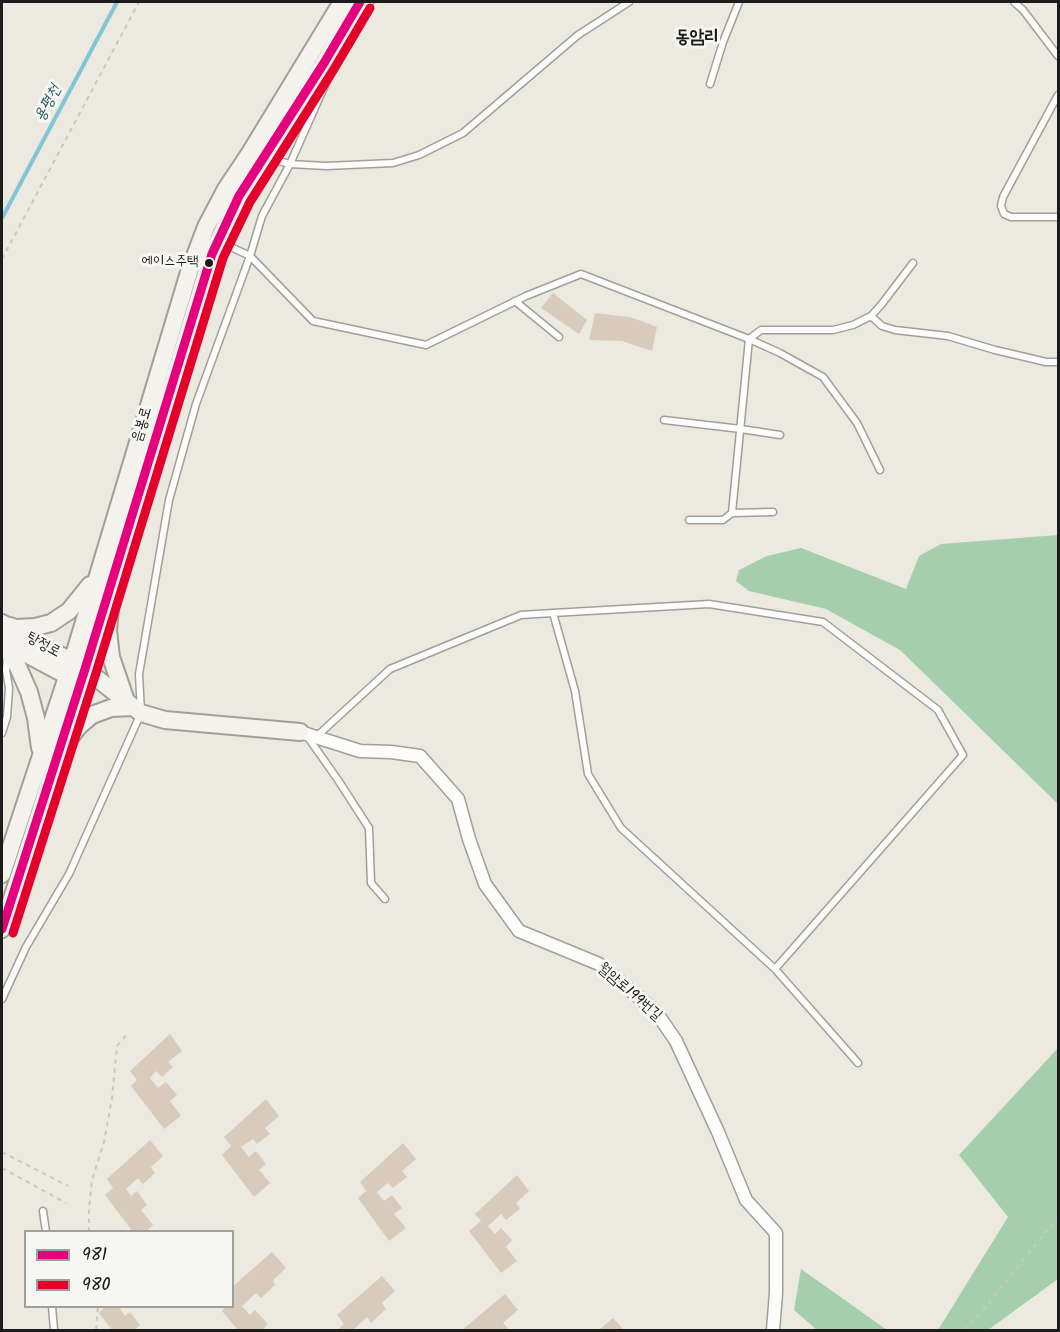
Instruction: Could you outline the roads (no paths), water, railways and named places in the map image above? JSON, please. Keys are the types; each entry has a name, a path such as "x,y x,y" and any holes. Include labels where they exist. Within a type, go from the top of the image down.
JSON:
{"main road":[{"name":"음봉로","path":"2,929 59,752 76,672 190,269 206,227 226,189 342,2"},
{"name":"음봉로","path":"104,577 212,254 239,196 360,2"},
{"path":"2,623 15,628 51,623 69,610 104,577"},
{"path":"104,577 111,657 130,705"},
{"name":"탕정로","path":"2,623 76,672"},
{"path":"3,645 18,668 29,692 36,718 40,756"},
{"name":"탕정로","path":"3,645 76,672"},
{"name":"음봉로","path":"2,874 40,756 76,672"},
{"path":"76,672 130,705 165,720 307,734"},
{"path":"59,752 79,726 92,715 111,708 130,705"}],"street":[{"name":"월암로199번길","path":"307,734 360,751 420,756 458,799 485,884 519,931 599,964 656,1012 676,1041 746,1200 776,1233 776,1293 773,1330"}],"lane":[{"path":"2,999 26,947 69,874 130,705 139,674 169,500 196,404 250,256 262,216 291,164 338,56 370,2"},
{"path":"263,157 291,164 326,166 393,163 419,155 463,133 578,35 629,2"},
{"path":"710,84 739,2"},
{"path":"1014,2 1059,56"},
{"path":"1059,95 1003,196 1001,206 1004,214 1011,217 1059,217"},
{"path":"218,241 250,256 313,321 426,345 515,301 581,274 780,352 823,377 857,423 880,470"},
{"path":"732,513 749,339 761,330 833,330 853,325 871,316 913,263"},
{"path":"515,301 559,338"},
{"path":"871,316 882,326 895,330 948,336 1005,353 1046,362 1059,362"},
{"path":"664,420 780,435"},
{"path":"689,520 723,520 732,513 773,512"},
{"path":"385,899 371,883 369,828 307,734 390,669 521,615 709,603 823,622 938,710 963,755 775,969"},
{"path":"553,613 575,691 588,774 621,828 775,969 858,1064"},
{"path":"2,733 7,717 9,688 3,645"},
{"path":"44,1211 46,1230"},
{"path":"52,1308 54,1330"}],"waterway":[{"name":"용평천","path":"2,218 117,2"}],"place":[{"name":"에이스주택","path":"209,263"}],"district":[{"name":"동암리","path":"697,39"}]}
